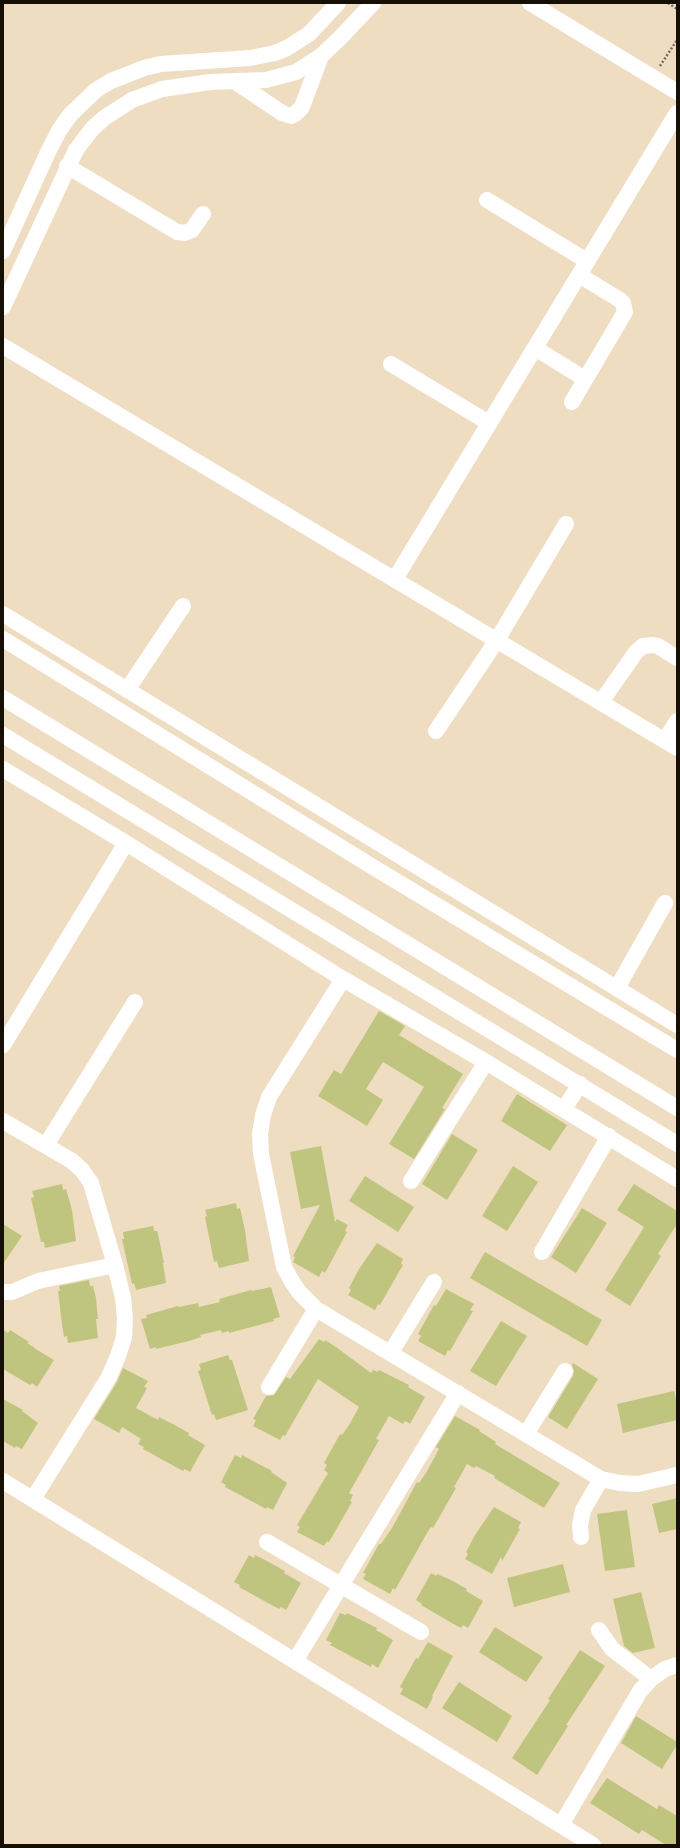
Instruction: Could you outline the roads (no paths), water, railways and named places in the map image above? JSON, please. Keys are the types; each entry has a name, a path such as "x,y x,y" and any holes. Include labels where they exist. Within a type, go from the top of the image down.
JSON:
{"street":[{"path":"3,251 60,129 70,115 96,90 122,76 161,64 250,58 275,53 287,48 309,34 338,3"},
{"path":"3,307 67,166 76,150 92,129 118,108 132,100 162,89 210,82 266,80 281,77 309,64 321,56 340,38 372,3"},
{"path":"530,3 677,92"},
{"path":"236,82 282,113 291,116 296,114 302,107 321,56"},
{"path":"395,579 677,113"},
{"path":"67,166 177,232 185,233 192,230 203,214"},
{"path":"487,200 587,261"},
{"path":"572,402 623,316 625,307 620,300 579,275"},
{"path":"3,346 671,744 677,721"},
{"path":"535,348 585,379"},
{"path":"391,364 489,423"},
{"path":"436,731 497,640 566,524"},
{"path":"127,690 183,606"},
{"path":"3,614 677,1025"},
{"path":"3,639 373,867 677,1050"},
{"path":"601,702 636,652 644,646 658,646 677,658"},
{"path":"3,698 677,1108"},
{"path":"3,735 677,1144"},
{"path":"3,769 126,843 343,979 486,1062 677,1179"},
{"path":"3,1045 126,843"},
{"path":"373,867 386,848"},
{"path":"617,988 665,904"},
{"path":"343,979 270,1097 263,1115 260,1134 261,1154 284,1267 299,1292 316,1309 601,1479 620,1483 638,1484 677,1475"},
{"path":"46,1145 135,1002"},
{"path":"411,1181 486,1062"},
{"path":"564,1110 580,1084"},
{"path":"3,1121 72,1161 82,1170 92,1183 115,1265 123,1298 125,1318 124,1337 109,1377 33,1499"},
{"path":"542,1252 608,1136"},
{"path":"3,1292 12,1292 38,1281 115,1265"},
{"path":"390,1352 434,1282"},
{"path":"268,1387 316,1309"},
{"path":"526,1434 565,1371"},
{"path":"295,1661 458,1393"},
{"path":"581,1537 580,1525 583,1510 601,1479"},
{"path":"3,1481 593,1845"},
{"path":"267,1542 421,1632"},
{"path":"599,1630 612,1650 651,1679"},
{"path":"561,1825 640,1691 651,1679 665,1669 677,1665"}]}
